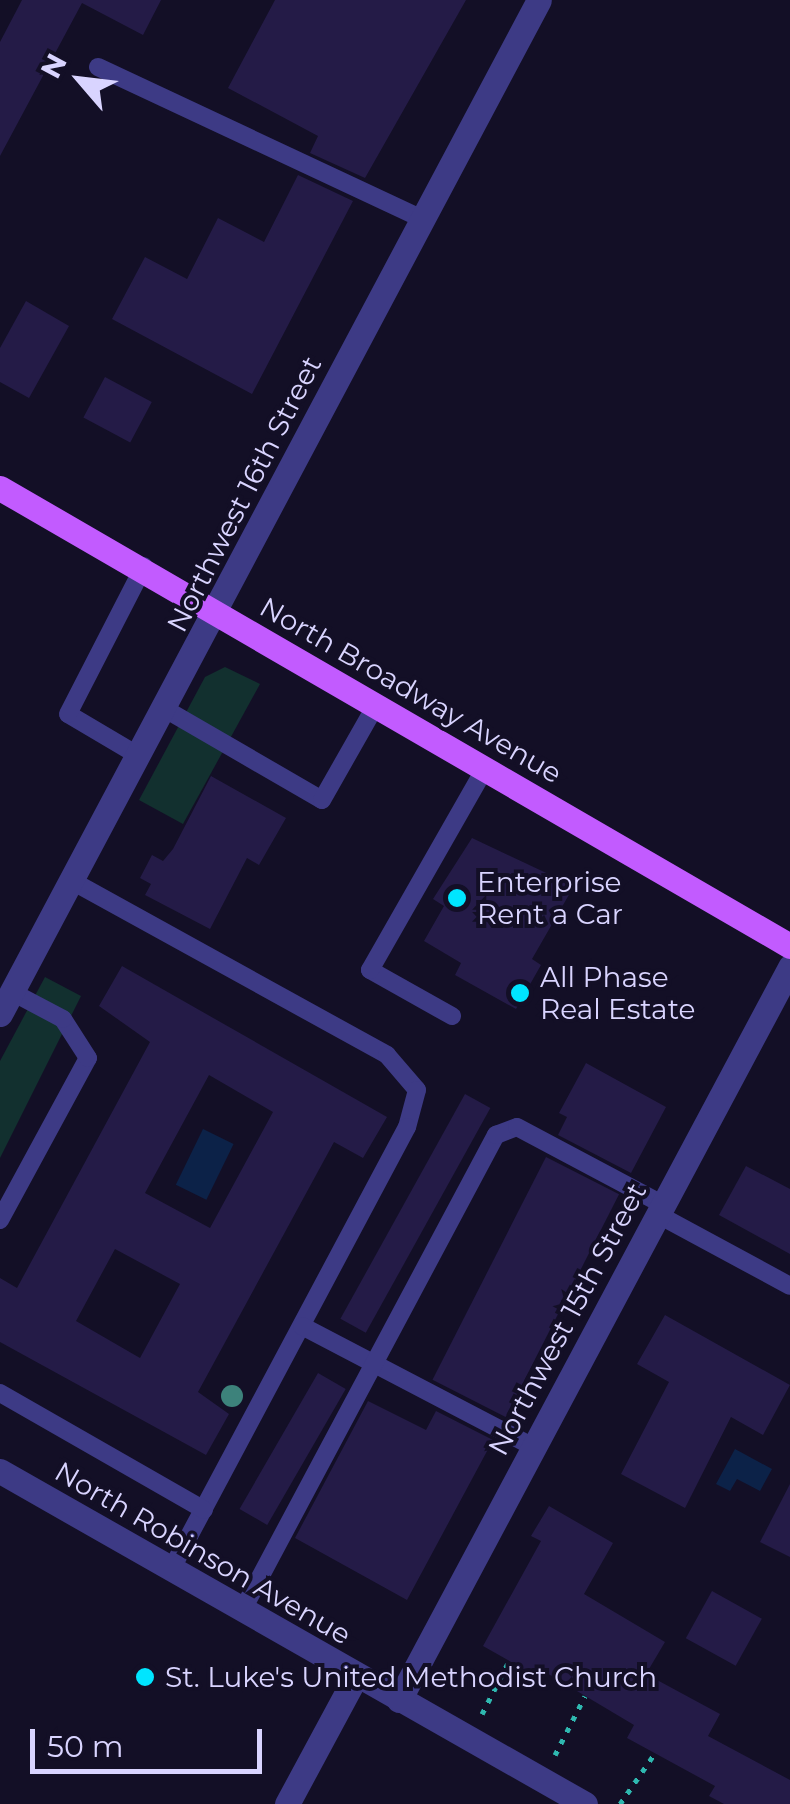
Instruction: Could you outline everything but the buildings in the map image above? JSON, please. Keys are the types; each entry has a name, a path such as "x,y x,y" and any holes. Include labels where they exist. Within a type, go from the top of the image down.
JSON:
{"main road":[{"name":"North Broadway Avenue","path":"0,488 144,566 790,946"}],"street":[{"name":"Northwest 16th Street","path":"6,1003 539,0"},
{"name":"Northwest 15th Street","path":"399,1700 790,967"},
{"name":"North Robinson Avenue","path":"0,1471 585,1804"},
{"path":"287,1804 356,1676"}],"lane":[{"path":"98,67 422,218"},
{"path":"139,756 68,714 144,566"},
{"path":"165,709 322,800 376,705"},
{"path":"452,1016 370,970 485,768"},
{"path":"72,881 387,1055 417,1090 407,1128 171,1570"},
{"path":"0,1220 88,1058 83,1038 63,1020 6,1003"},
{"path":"242,1611 507,1126 660,1209 790,1286"},
{"path":"302,1326 534,1447"},
{"path":"0,1393 204,1510"}],"path":[{"path":"468,1738 510,1662"},
{"path":"542,1780 585,1696"},
{"path":"620,1804 655,1753"}],"green space":[{"path":"225,667 260,684 183,824 139,800 205,677"},
{"path":"45,977 81,996 0,1158 0,1061"}],"water":[{"path":"203,1129 234,1144 206,1200 176,1185"},
{"path":"735,1449 772,1469 760,1491 737,1479 730,1491 716,1484"}],"place":[{"name":"Enterprise Rent a Car","path":"457,898"},
{"name":"All Phase Real Estate","path":"520,993"},
{"name":"St. Luke's United Methodist Church","path":"145,1677"}]}
